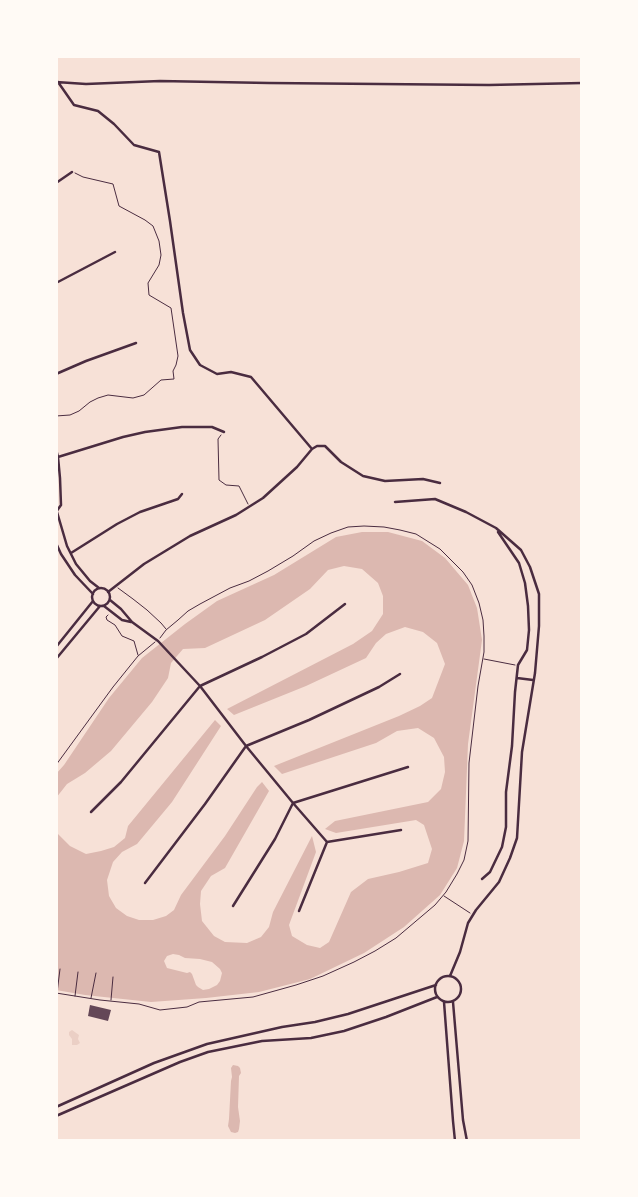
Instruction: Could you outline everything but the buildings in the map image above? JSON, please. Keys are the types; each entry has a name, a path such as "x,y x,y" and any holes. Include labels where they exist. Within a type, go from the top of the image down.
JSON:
{"street":[{"path":"57,82 86,84 160,81 489,85 582,83"},
{"path":"57,82 74,105 98,111 114,124 134,145 159,152 190,350 200,365 217,374 232,372 251,377 312,449"},
{"path":"56,183 72,172"},
{"path":"56,283 115,252"},
{"path":"56,374 136,343"},
{"path":"58,457 145,432 182,427 212,427 224,432"},
{"path":"108,592 144,564 190,536 236,515 263,498 284,480 317,446 325,446 341,462 363,476 385,481 423,479 440,483"},
{"path":"56,449 61,505 57,512 67,546 76,564 90,581 108,592 110,600 132,622 159,642 200,686 246,746 326,842"},
{"path":"71,553 117,524 140,512 178,499 182,494"},
{"path":"395,502 436,499 496,528 521,550 530,567 539,594 539,626 534,680 522,752 517,838 499,882 472,915 468,923 460,952 450,976"},
{"path":"482,879 490,872 502,847 506,827 506,792 512,746 516,678 518,665 527,650 529,630 525,583 519,563 496,528"},
{"path":"56,543 75,575 92,594 95,604 104,606 122,620 132,622"},
{"path":"92,594 99,588"},
{"path":"104,606 110,600"},
{"path":"56,647 93,601"},
{"path":"91,812 121,782 200,686 262,658 306,634 345,604"},
{"path":"56,659 100,606"},
{"path":"145,883 246,746 309,720 379,687 400,674"},
{"path":"516,678 534,680"},
{"path":"233,906 274,840 293,803 408,767"},
{"path":"326,842 401,830"},
{"path":"299,911 326,842"},
{"path":"56,1107 154,1063 207,1044 348,1014 436,984 442,978 450,976 458,980 461,988 459,996 453,1002 444,1002 435,993 436,984"},
{"path":"56,1116 173,1065 208,1052 262,1041 311,1038 344,1031 437,997"},
{"path":"444,1002 455,1141"},
{"path":"453,1002 463,1120 467,1141"}],"path":[{"path":"56,416 70,415 79,411 90,402 108,395 132,398 144,395 161,380 174,379 173,371 178,356 171,308 149,295 148,283 159,265 161,255 159,242 153,226 119,206 113,184 83,177 72,172"},
{"path":"224,432 218,439 218,480 226,485 239,486 248,500 249,507"},
{"path":"56,765 138,656 159,642 166,630 188,611 230,588 268,571 314,541 331,533 348,527 364,526 384,527 416,534 440,549 463,572 472,585 479,603 484,636 483,659 469,763 468,841 464,860 457,874 435,905 396,938 376,951 323,976 254,997 199,1002 187,1007 160,1010 139,1004 57,993 60,969"},
{"path":"116,587 161,623 166,630"},
{"path":"111,611 106,618 115,625 122,636 134,641 138,656"},
{"path":"483,659 518,665"},
{"path":"443,896 472,915"},
{"path":"75,996 78,972"},
{"path":"91,999 96,973"},
{"path":"111,1001 113,977"}],"shaded area":[{"path":"362,532 388,532 422,541 445,558 468,585 477,608 482,640 468,744 464,841 457,868 440,895 404,927 364,953 310,979 259,992 151,1002 56,990 56,828 58,834 70,846 86,854 114,847 125,838 128,826 215,720 221,726 172,802 137,844 122,852 113,862 107,880 109,896 116,908 127,916 139,920 153,920 166,916 174,910 181,895 262,782 269,791 225,868 211,876 201,891 202,921 214,936 225,942 247,943 261,937 269,927 273,912 312,836 316,852 289,925 292,936 307,945 320,948 329,942 351,892 368,879 428,863 432,849 424,825 416,820 336,833 325,829 335,821 428,802 441,789 445,772 444,757 434,738 418,728 397,731 376,743 282,774 274,766 399,716 432,698 445,664 437,643 423,632 405,627 386,634 376,643 366,658 306,686 234,715 227,709 353,644 372,631 383,614 383,596 378,583 362,569 344,566 328,570 310,589 265,620 205,648 183,649 171,663 168,678 152,702 111,751 85,773 67,784 56,798 56,774 109,698 142,658 217,601 274,575 336,537","holes":["179,955 185,958 212,962 222,973 220,981 217,985 203,990 196,985 190,972 167,968 164,961 167,956"]},
{"path":"72,1030 79,1035 80,1043 77,1045 72,1045 69,1032"},
{"path":"233,1065 240,1068 241,1073 239,1076 238,1107 240,1121 238,1132 235,1133 231,1132 228,1126 231,1068"}]}
